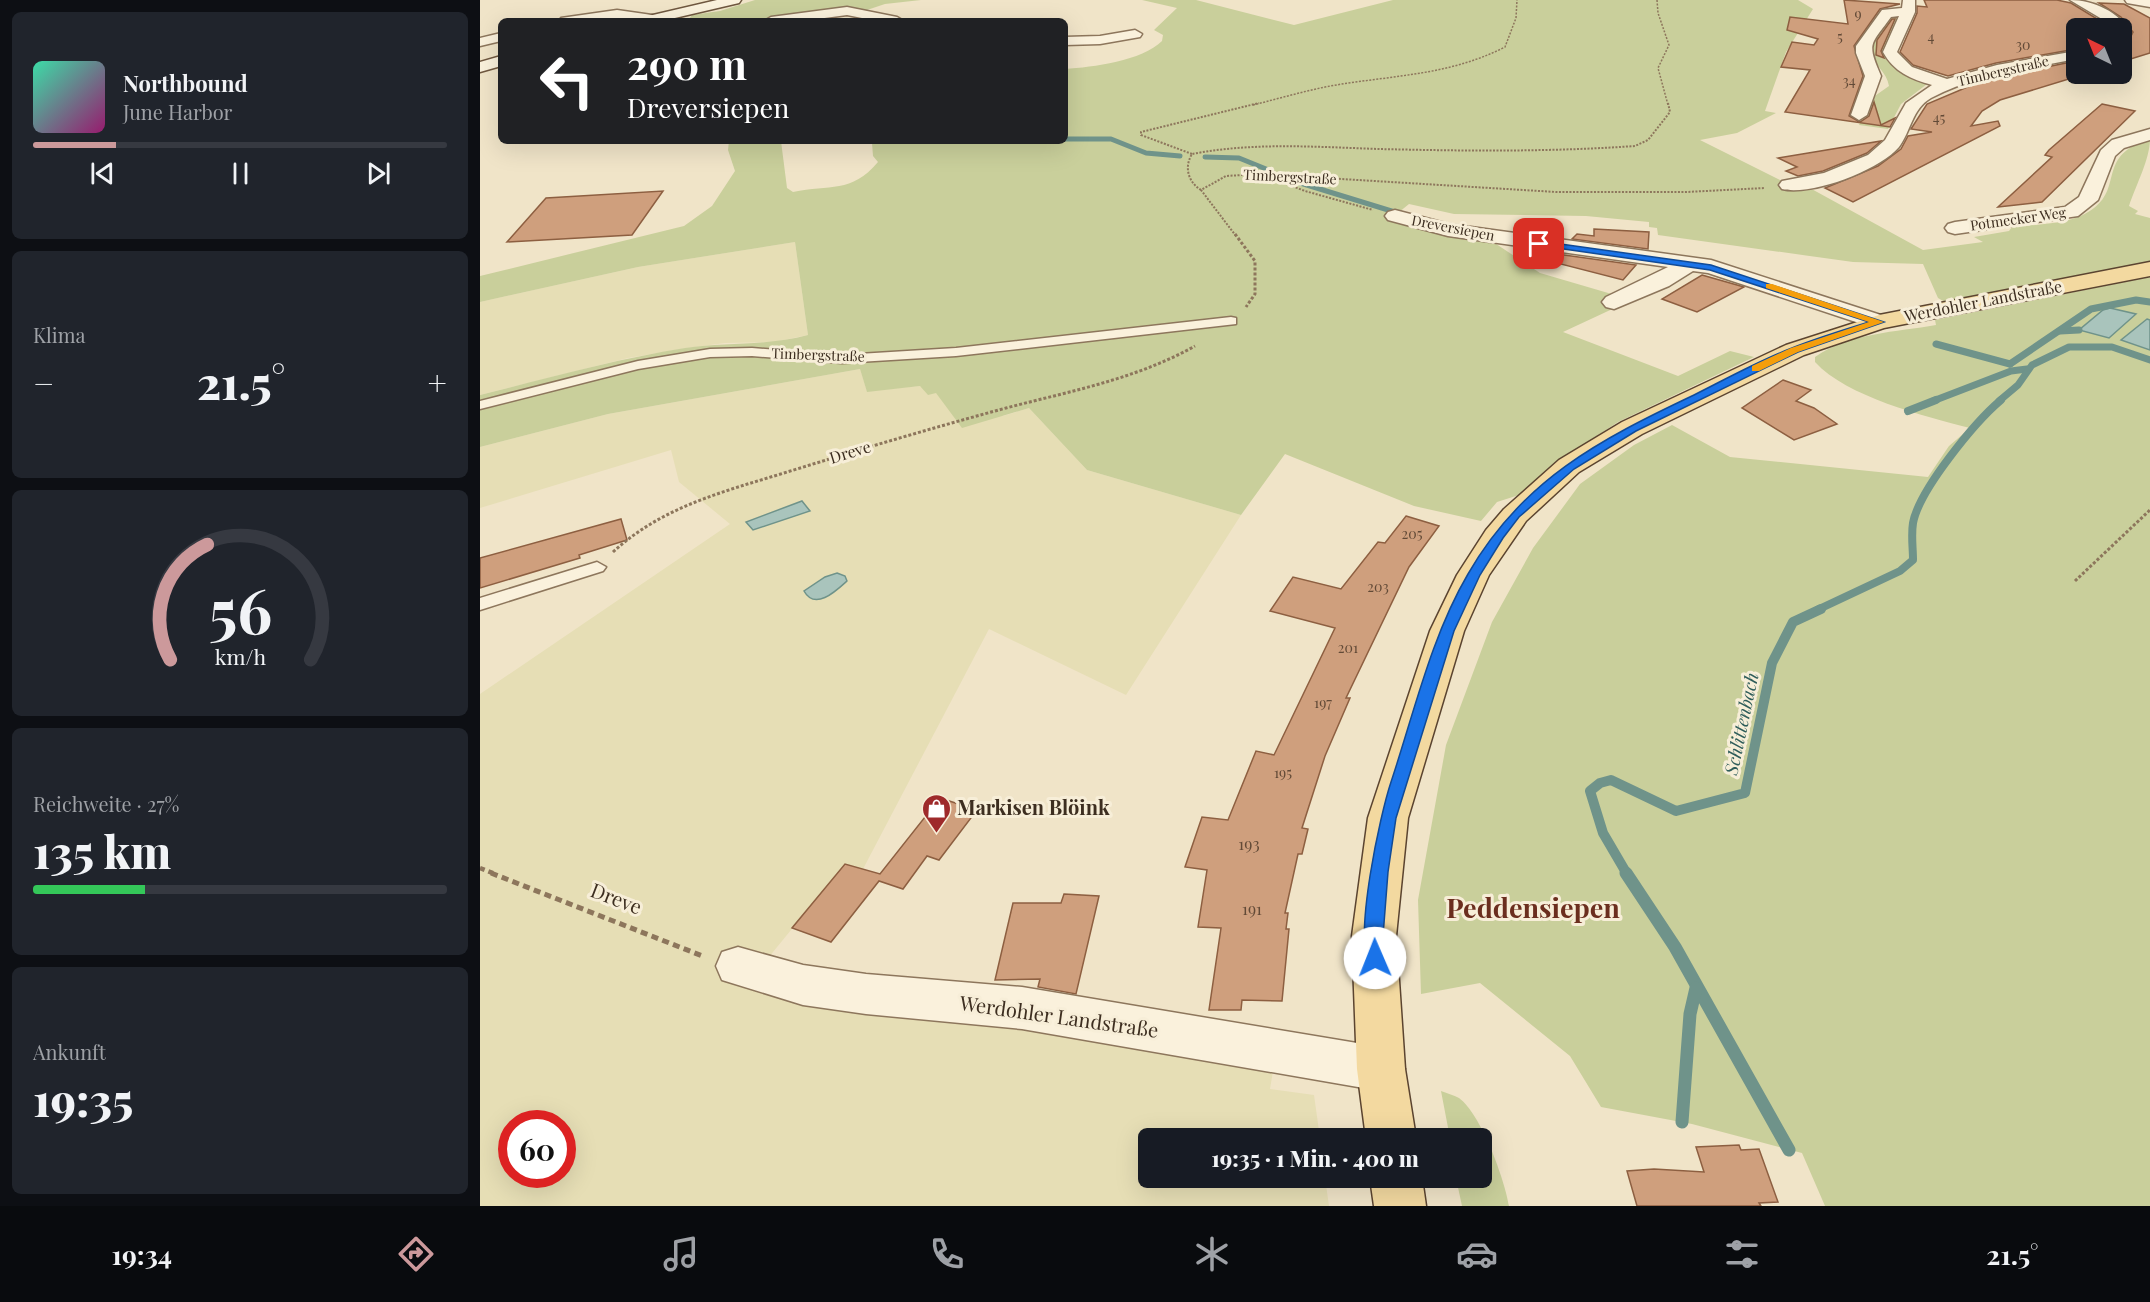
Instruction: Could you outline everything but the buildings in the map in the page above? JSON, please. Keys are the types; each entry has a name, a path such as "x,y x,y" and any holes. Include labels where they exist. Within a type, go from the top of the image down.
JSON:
{"main road":[{"name":"Werdohler Landstraße","path":"1390,1128 1381,1069 1374,936 1388,818 1447,631 1473,575 1497,537 1515,515 1569,466 1632,428 1795,350 1879,322 2150,269"},
{"path":"1397,1188 1400,1206"}],"street":[{"path":"664,18 735,0"},
{"path":"2078,0 2111,18"},
{"path":"2132,0 2150,3"},
{"path":"1859,115 1873,76 1863,53 1863,46 1887,13 1908,6"},
{"path":"1908,6 1892,46 1892,57 1913,74 1948,84"},
{"path":"794,18 847,11 882,18"},
{"path":"581,18 610,12 624,12 648,18"},
{"path":"2132,32 2141,31"},
{"path":"1068,41 1100,40 1135,34"},
{"path":"480,42 498,38"},
{"name":"Timbergstraße","path":"1789,185 1838,174 1882,155 1892,144 1912,106 1920,98 1948,84 1986,73 2066,57"},
{"path":"480,67 498,62"},
{"name":"Potmecker Weg","path":"1955,228 2072,212 2088,200 2108,154 2118,144 2150,134"},
{"name":"Dreversiepen","path":"1395,216 1448,230 1711,267 1879,322"},
{"path":"1614,302 1661,281 1688,265"},
{"name":"Werdohler Landstraße","path":"738,966 802,985 866,994 1022,1008 1381,1069"}],"lane":[{"name":"Timbergstraße","path":"480,405 638,365 710,353 752,352 842,359 956,352 1231,321"},
{"path":"480,604 597,567"}],"path":[{"path":"1517,0 1519,8 1515,27 1505,47 1479,60 1437,72 1324,87 1142,132 1141,135 1192,154 1207,150 1256,147 1514,152 1635,146 1656,132 1670,112 1658,68 1669,45 1658,13 1657,0"},
{"path":"1192,154 1187,161 1188,175 1254,261 1255,294 1231,321"},
{"name":"Timbergstraße","path":"1201,190 1226,176 1259,174 1556,192 1734,191 1789,185"},
{"name":"Dreversiepen","path":"1259,174 1305,191 1395,216"},
{"name":"Dreve","path":"597,567 635,532 669,510 860,449 1101,383 1178,357 1231,321"},
{"path":"2075,581 2150,510"},
{"name":"Dreve","path":"480,868 687,951 738,966"}],"shaded area":[{"path":"795,242 808,335 774,342 725,343 628,358 480,395 480,302 638,267"},
{"path":"860,369 867,391 920,386 1003,416 1029,408 1087,470 1241,515 1126,695 989,629 863,869 845,864 764,963 1274,1065 1270,1089 1314,1095 1319,1128 1138,1128 1138,1188 1326,1188 1329,1206 480,1206 480,694 730,524 679,482 671,450 480,508 480,447 608,414"}],"green space":[{"path":"755,0 921,0 885,4 864,11 849,8 782,18 690,18 692,15 720,11"},
{"path":"1142,0 1196,0 1294,25 1393,0 1798,0 1813,9 1786,52 1765,111 1776,113 1737,133 1700,140 1784,182 1797,181 1923,250 1983,242 1974,237 2009,231 2012,227 2066,221 2086,214 2103,199 2113,171 2123,153 2150,139 2145,163 2129,206 2138,211 2135,214 2150,218 2150,263 1945,302 1938,298 1923,264 1853,262 1658,235 1657,228 1649,227 1649,222 1586,216 1454,214 1409,204 1398,213 1484,236 1540,273 1615,295 1621,305 1563,332 1678,376 1730,351 1754,357 1618,422 1559,461 1519,495 1497,502 1481,521 1414,506 1285,454 1241,515 1087,470 1029,408 962,428 936,393 928,395 920,386 867,392 860,369 608,414 480,447 480,395 659,352 700,346 778,341 808,335 795,242 638,267 480,302 480,276 684,226 712,206 735,171 728,150 729,144 781,144 787,188 793,192 839,186 859,179 878,162 873,156 872,144 1068,144 1068,69 1116,62 1153,48 1162,41 1163,35 1154,30 1177,8"},
{"path":"1900,13 1884,53 1902,71 1927,84 1901,104 1888,129 1859,125 1872,98 1889,86 1886,76 1867,50 1890,15"},
{"path":"2150,277 2150,1206 1825,1206 1802,1153 1692,1124 1601,1107 1570,1056 1480,983 1421,994 1418,900 1446,745 1492,622 1533,548 1580,484 1634,445 1672,425 1730,457 1928,477 1949,446 1970,428 1909,411 1866,395 1829,374 1815,362 1815,357 1828,349 1858,338 1936,325 1935,320"},
{"path":"1441,1091 1459,1098 1476,1118 1481,1128 1448,1128"},
{"path":"1492,1151 1503,1180 1509,1206 1462,1206 1458,1188 1492,1188"}],"water":[{"path":"2110,308 2136,314 2109,338 2079,330 2103,310"},
{"path":"2147,319 2150,320 2150,350 2121,340"},
{"path":"802,501 810,511 753,530 746,522"},
{"path":"837,573 845,576 847,581 826,597 814,599 804,591 825,577"}],"waterway":[{"path":"1068,139 1111,139 1146,153 1180,156"},
{"path":"1205,157 1239,158 1271,171"},
{"path":"1297,182 1398,213"},
{"path":"1936,344 2010,364 2091,309 2136,300 2150,302"},
{"path":"2060,331 2079,330"},
{"name":"Schlittenbach","path":"1999,401 2018,385 2032,365 2069,347 2112,347 2150,360"},
{"path":"1933,401 2011,371 2027,369"},
{"path":"1908,411 1936,400"},
{"name":"Schlittenbach","path":"1817,610 1900,571 1913,560 1913,523 1917,509 1937,475 1963,440 2001,400"},
{"name":"Schlittenbach","path":"1627,874 1603,833 1590,791 1600,783 1611,780 1676,811 1745,793 1772,663 1793,622 1821,609"},
{"name":"Schlittenbach","path":"1626,873 1675,947 1789,1150"},
{"path":"1682,1122 1690,1014 1696,988"}],"slow traffic":[{"path":"1755,368 1795,350 1879,322 1769,286"}],"place":[{"name":"Markisen Blöink","path":"936,834"}],"district":[{"name":"Peddensiepen","path":"1533,909"}],"route":[{"path":"1375,958 1374,936 1388,818 1447,631 1473,575 1497,537 1515,515 1569,466 1632,428 1795,350 1879,322 1711,267 1539,244"}]}
